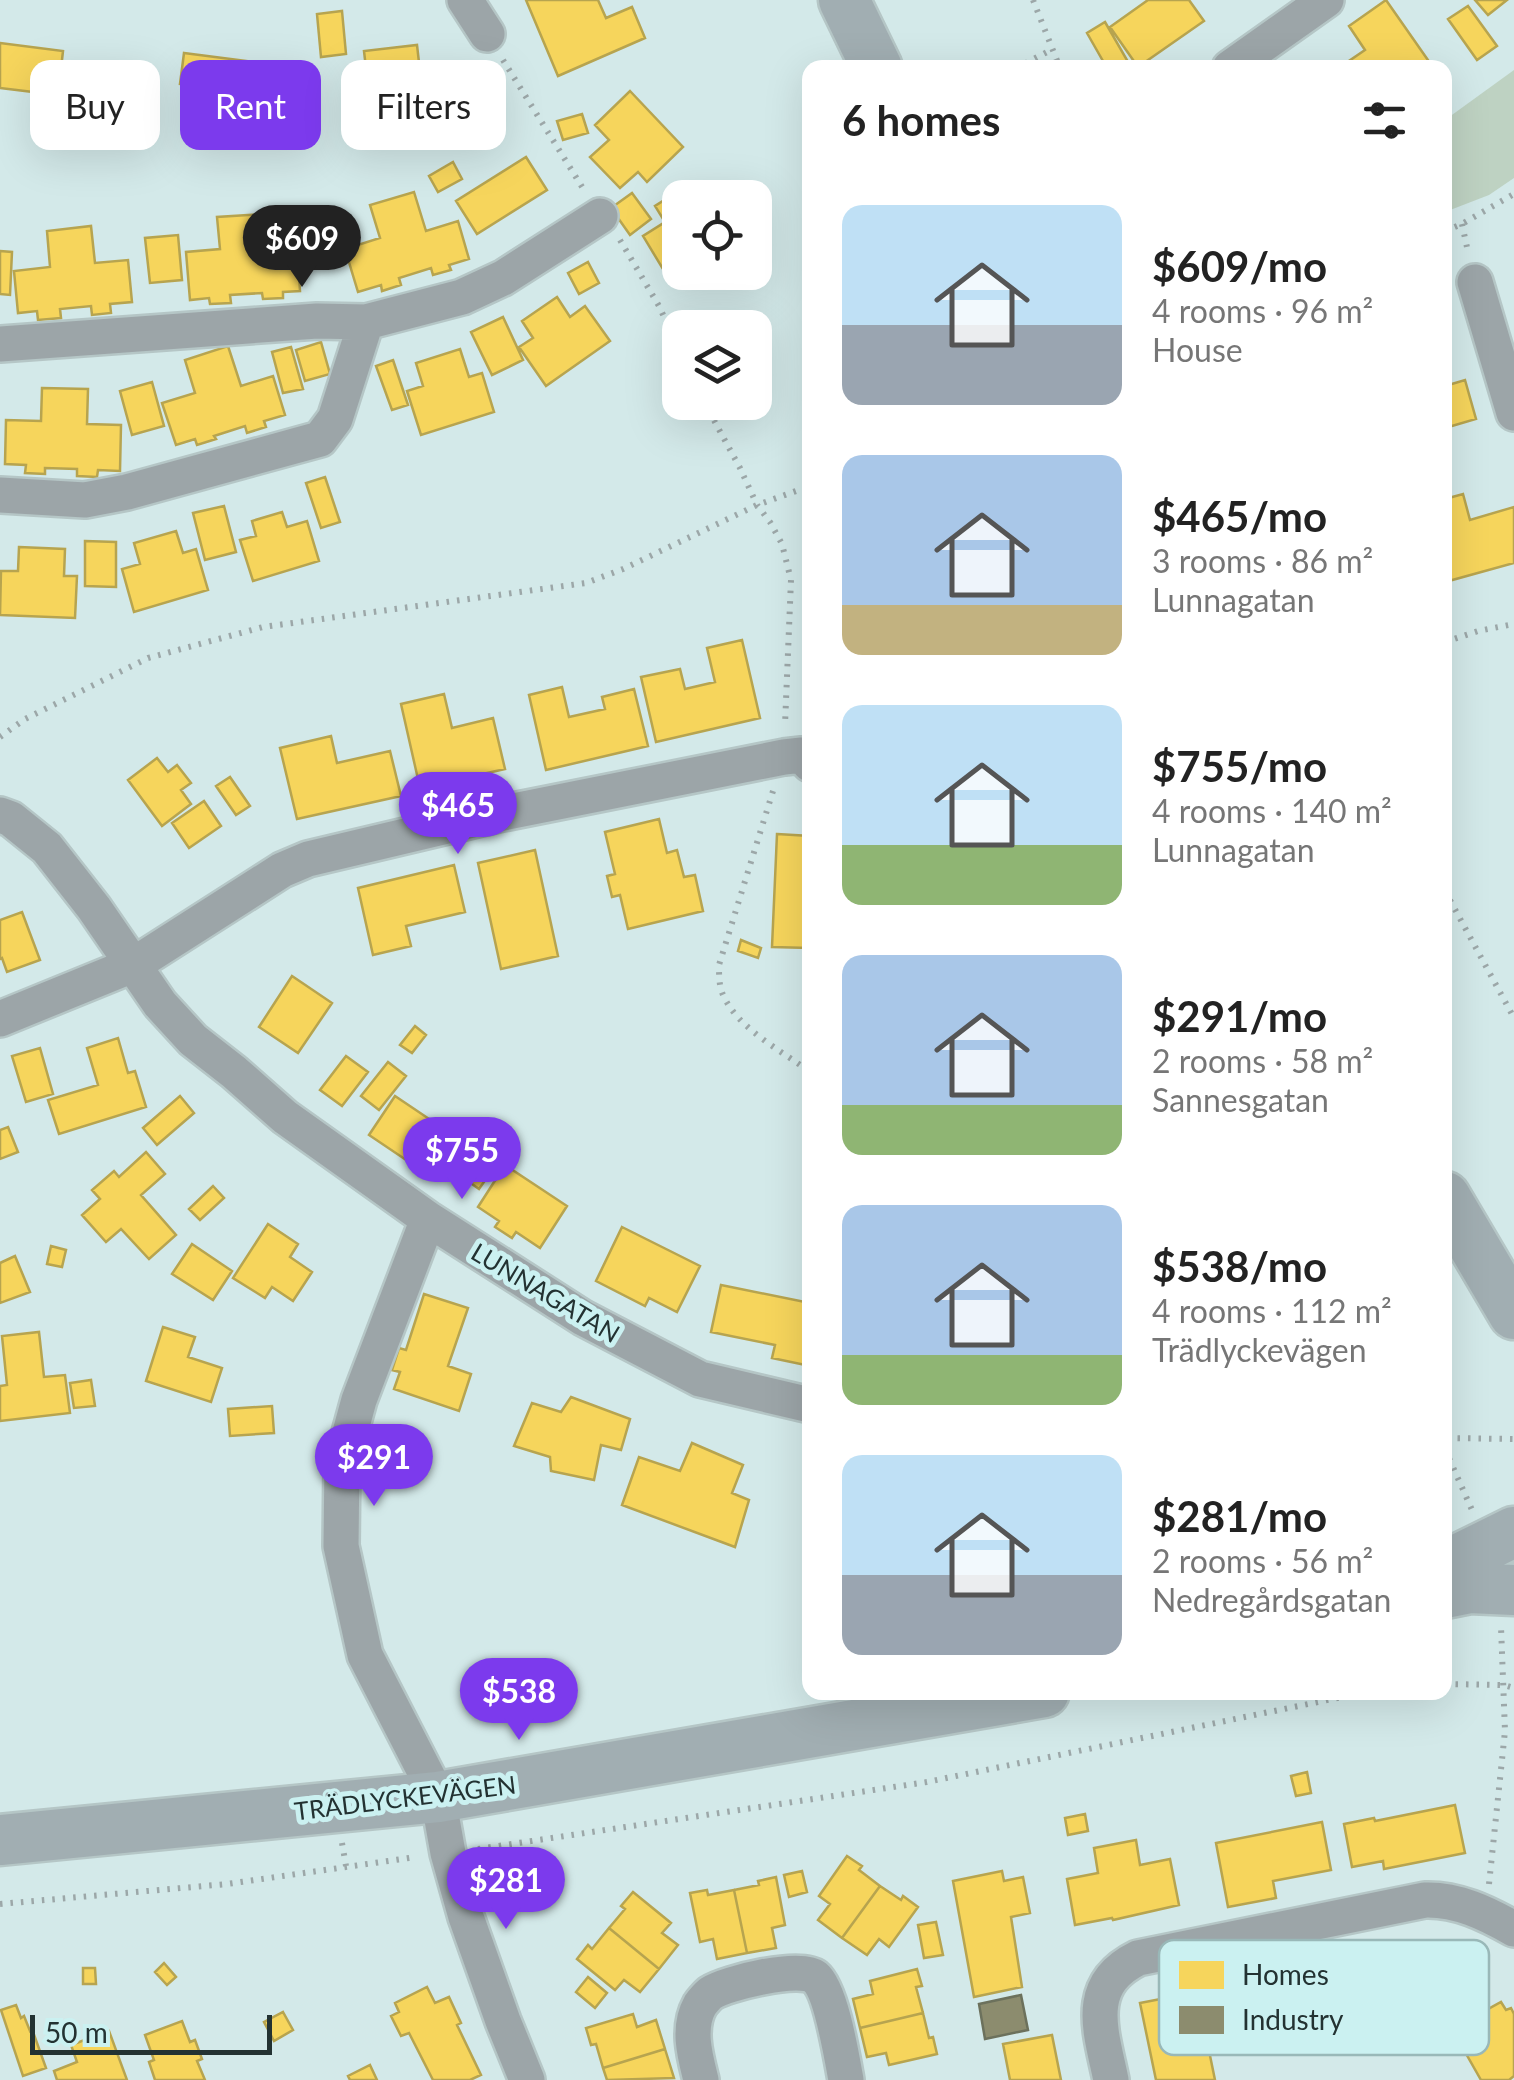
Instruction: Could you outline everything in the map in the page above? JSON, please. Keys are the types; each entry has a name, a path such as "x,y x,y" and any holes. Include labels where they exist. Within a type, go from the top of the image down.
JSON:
{"street":[{"path":"465,0 486,34"},
{"path":"844,0 873,60"},
{"path":"1241,60 1326,0"},
{"path":"0,344 366,322 462,297 503,278 600,216"},
{"path":"1474,282 1514,413"},
{"path":"0,496 85,500 320,440 335,419 366,322"},
{"path":"0,1019 134,964 282,870 308,859 498,814 802,755"},
{"name":"LUNNAGATAN","path":"0,815 11,819 47,848 160,1004 193,1040 286,1117 428,1219 583,1318 700,1378 802,1403"},
{"path":"1452,1209 1514,1314"},
{"path":"428,1219 359,1400 342,1462 341,1546 365,1655 438,1797 466,1917 527,2080"},
{"path":"1452,1592 1470,1588 1492,1564"},
{"name":"TRÄDLYCKEVÄGEN","path":"0,1840 438,1797 998,1700"},
{"path":"1227,1940 1425,1900 1444,1900 1500,1922"},
{"path":"1111,2080 1100,2022 1102,1993 1126,1964 1159,1954"},
{"path":"702,2080 692,2034 701,2002 724,1988 805,1972 816,1977 822,1986 833,2016 846,2080"}],"path":[{"path":"1033,0 1057,60"},
{"path":"1031,60 1052,49"},
{"path":"1452,228 1514,194"},
{"path":"0,737 25,719 148,658 263,627 586,583 624,570 757,505 802,489"},
{"path":"1452,640 1514,624"},
{"path":"1452,904 1514,1018"},
{"path":"1452,1438 1514,1439"},
{"path":"1452,1466 1492,1564 1504,1685 1500,1922"},
{"path":"1452,1684 1514,1688"},
{"path":"0,1904 227,1884 927,1782 1328,1700"}],"green space":[{"path":"1514,70 1514,178 1489,195 1452,209 1452,115"}],"building: Homes":[{"path":"526,0 598,0 606,18 632,7 645,38 558,76"},
{"path":"1148,0 1189,0 1204,21 1148,60 1133,60 1110,27"},
{"path":"1386,0 1428,60 1350,60 1365,50 1349,26"},
{"path":"1475,0 1507,0 1488,15"},
{"path":"1468,6 1497,46 1477,60 1448,19"},
{"path":"342,11 346,54 321,57 317,14"},
{"path":"1105,22 1127,60 1102,60 1087,33"},
{"path":"0,43 63,51 62,60 30,60 30,92 0,88"},
{"path":"417,45 419,60 365,60 364,51"},
{"path":"184,53 238,60 183,60"},
{"path":"630,91 683,147 647,182 638,172 620,188 590,157 609,140 595,125"},
{"path":"582,114 588,133 563,140 557,121"},
{"path":"526,157 547,190 477,234 456,201"},
{"path":"453,162 462,179 438,192 429,176"},
{"path":"414,192 426,231 458,221 469,259 433,275 431,268 399,278 401,285 382,291 381,285 358,292 345,249 380,238 370,205"},
{"path":"632,193 651,219 630,235 611,208"},
{"path":"262,214 265,246 297,244 300,291 283,292 283,298 263,299 262,293 230,295 231,303 210,304 209,298 190,300 186,252 220,249 217,217"},
{"path":"339,221 343,265 307,268 303,225"},
{"path":"662,224 662,267 643,236"},
{"path":"91,226 95,263 128,260 132,302 110,304 111,313 92,315 91,306 60,309 61,318 38,320 37,311 18,313 14,271 50,267 47,231"},
{"path":"178,235 182,280 150,283 145,238"},
{"path":"0,251 12,252 10,295 0,294"},
{"path":"588,262 599,283 579,294 568,273"},
{"path":"557,297 570,317 585,306 610,341 546,386 519,347 533,338 522,321"},
{"path":"503,317 523,360 492,375 471,332"},
{"path":"321,342 330,374 305,381 296,350"},
{"path":"228,346 241,386 273,376 285,415 264,421 266,427 247,433 245,426 197,445 195,439 176,445 162,403 195,393 185,360"},
{"path":"291,347 303,389 283,393 272,352"},
{"path":"460,349 469,377 482,373 494,412 421,435 407,391 423,386 416,363"},
{"path":"393,360 408,405 392,410 376,366"},
{"path":"1465,380 1476,419 1452,426 1452,384"},
{"path":"152,382 164,426 132,435 120,391"},
{"path":"42,388 88,389 87,424 121,425 120,471 98,470 97,477 77,476 77,469 45,468 45,474 25,473 26,465 5,464 6,420 41,421"},
{"path":"325,477 340,522 321,528 306,483"},
{"path":"1463,494 1470,520 1514,507 1514,563 1452,580 1452,497"},
{"path":"224,506 236,552 205,560 193,513"},
{"path":"282,512 287,527 307,521 319,561 253,581 240,540 256,536 252,521"},
{"path":"176,531 183,553 196,549 208,590 134,612 122,569 140,564 134,543"},
{"path":"85,541 116,542 116,587 85,586"},
{"path":"19,547 65,549 64,576 77,576 75,618 0,615 1,571 18,571"},
{"path":"742,640 760,718 656,742 641,677 680,669 685,689 715,682 707,648"},
{"path":"562,687 569,717 605,709 602,697 634,689 648,746 546,770 529,695"},
{"path":"444,694 452,728 493,718 505,769 420,788 401,704"},
{"path":"331,736 337,763 390,751 401,796 297,819 280,748"},
{"path":"157,758 168,772 177,765 191,783 181,790 191,804 162,826 128,780"},
{"path":"230,777 250,806 236,815 216,786"},
{"path":"204,801 221,826 189,848 172,823"},
{"path":"659,819 667,853 677,850 684,877 695,875 703,911 628,929 620,895 612,897 607,876 615,874 605,832"},
{"path":"777,834 802,836 802,948 772,947"},
{"path":"535,850 558,956 501,969 478,863"},
{"path":"454,865 465,912 406,926 411,946 373,955 358,888"},
{"path":"22,912 40,960 7,972 0,959 0,920"},
{"path":"741,940 761,948 758,958 738,951"},
{"path":"292,976 332,1003 298,1053 259,1027"},
{"path":"415,1026 426,1035 412,1053 400,1045"},
{"path":"118,1038 128,1073 135,1071 146,1107 59,1134 48,1100 98,1085 87,1048"},
{"path":"40,1048 53,1094 26,1102 12,1056"},
{"path":"346,1056 368,1072 342,1106 320,1090"},
{"path":"388,1062 406,1076 379,1110 361,1096"},
{"path":"180,1096 194,1113 157,1145 143,1128"},
{"path":"395,1096 453,1135 427,1174 369,1135"},
{"path":"8,1127 18,1152 0,1159 0,1130"},
{"path":"492,1127 512,1142 479,1189 458,1174"},
{"path":"146,1152 165,1174 141,1195 176,1235 149,1259 121,1229 106,1242 82,1215 100,1199 92,1190 114,1171 119,1177"},
{"path":"505,1165 567,1206 540,1248 516,1232 512,1238 495,1227 499,1221 478,1207"},
{"path":"213,1186 224,1198 200,1220 189,1209"},
{"path":"268,1224 298,1244 290,1257 312,1272 293,1301 272,1287 265,1298 233,1278"},
{"path":"622,1227 700,1266 677,1312 649,1298 645,1306 596,1281"},
{"path":"192,1244 232,1271 213,1300 172,1274"},
{"path":"51,1246 66,1250 62,1267 47,1264"},
{"path":"15,1256 30,1292 0,1303 0,1263"},
{"path":"721,1285 802,1301 802,1364 772,1358 775,1345 711,1332"},
{"path":"424,1294 468,1308 448,1366 471,1374 459,1411 394,1389 400,1372 392,1370 399,1348 406,1350"},
{"path":"163,1327 195,1337 188,1357 222,1368 211,1402 146,1381"},
{"path":"39,1332 44,1377 65,1375 70,1413 0,1421 0,1386 7,1385 2,1336"},
{"path":"91,1380 95,1406 74,1408 70,1383"},
{"path":"571,1397 630,1419 621,1450 601,1445 594,1480 551,1471 550,1457 514,1446 532,1403 561,1412"},
{"path":"272,1406 274,1433 230,1436 228,1409"},
{"path":"692,1443 743,1465 732,1493 749,1500 735,1547 622,1505 639,1457 680,1471"},
{"path":"1307,1772 1311,1793 1296,1796 1291,1776"},
{"path":"1455,1805 1465,1853 1384,1869 1383,1861 1352,1867 1344,1824"},
{"path":"1085,1814 1088,1831 1068,1835 1065,1818"},
{"path":"1322,1822 1331,1870 1273,1881 1276,1898 1228,1907 1216,1843"},
{"path":"1136,1840 1140,1865 1170,1859 1179,1905 1075,1925 1067,1879 1098,1873 1094,1848"},
{"path":"847,1856 880,1886 842,1938 818,1920 830,1904 819,1896"},
{"path":"802,1871 807,1892 789,1897 784,1875"},
{"path":"1002,1871 1004,1881 1023,1877 1030,1913 1011,1917 1022,1987 974,1997 953,1881"},
{"path":"776,1877 785,1925 772,1928 776,1948 747,1953 734,1890"},
{"path":"880,1886 918,1907 889,1947 879,1939 867,1955 842,1938"},
{"path":"707,1890 708,1895 734,1890 747,1953 717,1959 713,1939 700,1942 690,1893"},
{"path":"633,1892 671,1923 662,1933 678,1945 659,1969 609,1928"},
{"path":"936,1922 943,1955 924,1958 918,1925"},
{"path":"609,1928 659,1969 640,1992 624,1980 615,1990 577,1959 588,1945 592,1949"},
{"path":"164,1963 176,1977 167,1985 155,1972"},
{"path":"83,1968 95,1968 96,1984 83,1984"},
{"path":"917,1969 922,1986 916,1987 923,2013 860,2028 853,1999 873,1994 870,1981"},
{"path":"588,1977 607,1993 595,2008 576,1992"},
{"path":"427,1987 435,2003 449,1997 461,2023 457,2025 481,2075 470,2080 433,2080 409,2033 401,2036 391,2016 399,2012 395,2003"},
{"path":"1159,1999 1159,2055 1210,2055 1215,2080 1156,2080 1140,2003"},
{"path":"1501,2002 1514,2014 1514,2076 1509,2080 1481,2080 1467,2055 1489,2055 1489,2009"},
{"path":"16,2005 21,2018 24,2016 32,2029 46,2068 23,2076 1,2010"},
{"path":"283,2012 293,2030 274,2041 264,2022"},
{"path":"923,2013 937,2054 889,2065 886,2053 867,2057 860,2028"},
{"path":"633,2014 637,2027 656,2020 665,2049 603,2068 586,2028"},
{"path":"182,2021 190,2042 195,2040 202,2059 197,2061 205,2080 155,2080 149,2062 154,2060 145,2035"},
{"path":"109,2031 127,2080 57,2080 54,2071 77,2062 71,2045"},
{"path":"1052,2035 1061,2080 1010,2080 1003,2044"},
{"path":"665,2049 674,2078 607,2080 603,2068"},
{"path":"370,2065 377,2080 350,2080 348,2076"}],"building: Industry":[{"path":"1021,1995 1028,2030 985,2039 979,2004"}]}
